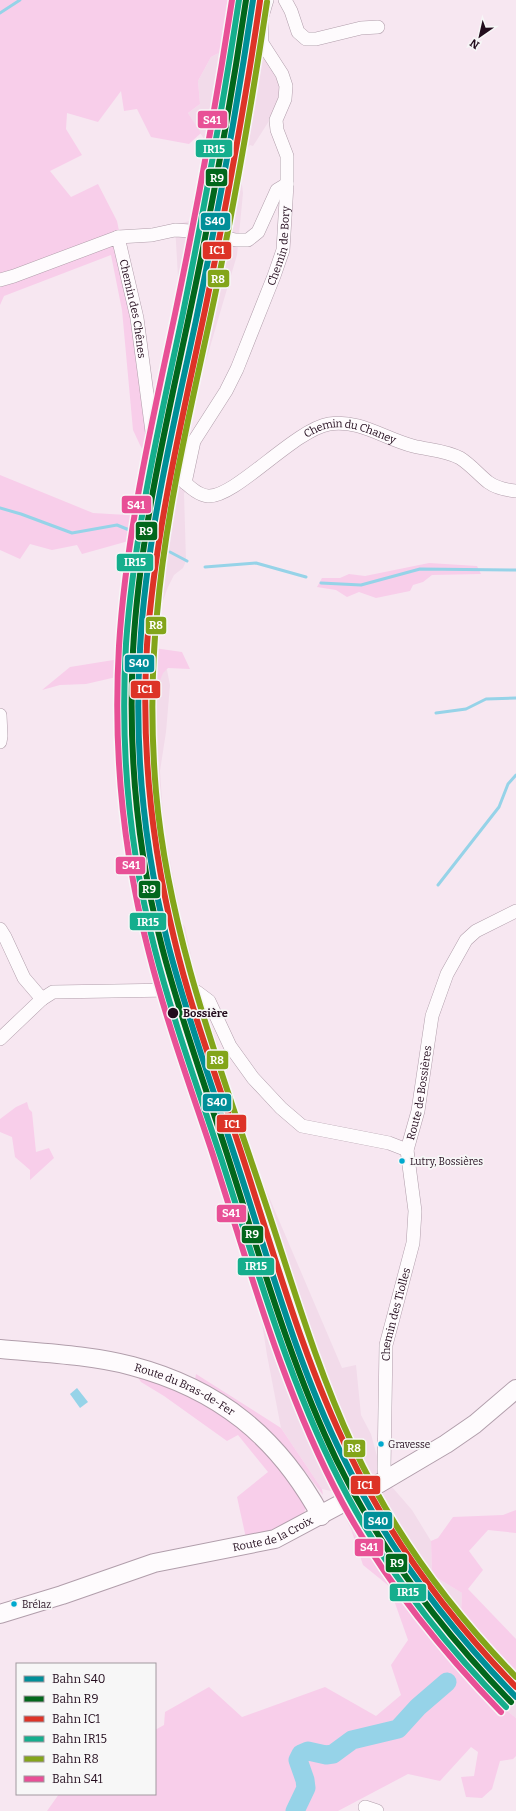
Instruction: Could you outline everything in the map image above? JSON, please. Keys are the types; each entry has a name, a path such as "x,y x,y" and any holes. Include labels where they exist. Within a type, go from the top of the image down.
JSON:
{"street":[{"name":"Chemin de Bory","path":"188,485 194,441 226,391 238,369 283,250 287,156 277,130 276,120 285,99 286,86 282,74 262,44 260,38 261,20 267,0"},
{"path":"285,0 291,11 298,32 306,39 316,39 361,28 378,27"},
{"path":"0,280 118,238 175,230 191,231 236,240 248,240 258,232 277,190 287,184"},
{"name":"Chemin des Chênes","path":"118,238 137,318 154,447 160,463 175,473 188,485"},
{"name":"Chemin du Chaney","path":"188,485 201,494 210,496 219,494 294,442 316,429 327,425 345,424 360,426 413,446 444,452 459,458 470,465 491,484 516,491"},
{"path":"0,715 2,736 0,742"},
{"name":"Route de Bossières","path":"197,992 209,1001 230,1046 253,1078 281,1108 302,1126 321,1131 362,1137 388,1143 407,1150 418,1111 432,1016 446,974 466,940 476,931 516,911"},
{"path":"0,930 6,937 24,978 42,999"},
{"path":"0,1039 42,999 53,992 173,990"},
{"name":"Chemin des Tiolles","path":"383,1482 386,1345 413,1243 415,1211 407,1150"},
{"name":"Route du Bras-de-Fer","path":"0,1349 105,1361 132,1366 169,1378 205,1394 246,1422 270,1444 302,1483 321,1516"},
{"name":"Route de la Croix","path":"0,1614 62,1595 154,1563 275,1539 383,1482 446,1444 475,1424 516,1389"}],"shaded area":[{"path":"0,0 249,0 242,41 211,57 198,81 200,104 188,113 201,133 189,144 151,137 137,109 124,111 121,91 98,122 67,113 66,129 82,155 50,171 71,197 98,184 117,221 137,318 160,463 156,474 133,430 122,310 111,255 4,296 0,305"},
{"path":"242,41 262,43 282,74 276,120 269,121 253,146 250,145 240,155 238,167 243,193 237,255 183,439 192,487 184,493 186,561 183,568 174,575 168,587 153,627 154,655 167,670 170,685 166,732 160,771 164,829 182,923 185,927 196,979 218,1045 215,1047 240,1129 342,1368 356,1365 361,1415 371,1434 378,1460 378,1467 376,1476 345,1494 322,1489 281,1428 267,1355 254,1272 256,1267 218,1126 188,1034 185,1030 172,1032 163,1000 175,1000 174,988 157,932 145,874 135,801 125,675 130,668 132,657 138,588 132,540 134,529 144,516 160,463 160,448 166,445 175,393 167,392 179,294 175,225 193,220 192,202 219,167 213,144 204,139 188,113 200,104 198,81 211,57"},
{"path":"0,475 93,513 144,516 134,529 132,540 82,554 77,545 52,550 30,544 20,559 0,550"},
{"path":"429,563 477,566 481,574 432,575 423,582 413,585 410,591 376,598 359,592 347,597 336,590 317,587 322,578 340,578 349,574 365,576"},
{"path":"154,648 182,652 190,669 168,668 163,673 157,688 154,689 152,674"},
{"path":"132,657 125,675 86,684 60,685 42,690 70,667"},
{"path":"27,1102 29,1109 32,1112 36,1152 49,1148 54,1158 30,1180 30,1170 15,1157 12,1137 0,1132 0,1119 16,1107"},
{"path":"138,1374 205,1401 267,1449 306,1504 304,1515 265,1534 246,1538 237,1497 268,1472 238,1435 227,1441 164,1396 141,1382"},
{"path":"196,1374 281,1428 322,1489 323,1495 277,1438 252,1416 234,1403 195,1380"},
{"path":"386,1480 412,1510 431,1541 432,1575 462,1593 461,1612 516,1675 516,1718 506,1710 455,1648 430,1628 414,1600 376,1561 356,1538 351,1529 343,1511"},
{"path":"516,1510 516,1533 488,1530 469,1551 483,1570 468,1589 516,1639 516,1675 461,1612 462,1593 432,1575 431,1541 438,1538 453,1517 503,1515"},
{"path":"351,1529 356,1538 376,1561 414,1600 430,1628 455,1648 506,1710 516,1718 516,1756 513,1759 500,1761 492,1789 482,1798 466,1797 461,1777 474,1776 478,1752 471,1747 440,1781 408,1774 338,1811 47,1811 58,1795 156,1795 156,1729 164,1725 165,1712 209,1687 242,1717 325,1687 376,1716 401,1695 391,1665 408,1640 389,1586 363,1565"}],"water":[{"path":"77,1388 88,1402 80,1408 70,1394"}],"waterway":[{"path":"0,13 20,0"},
{"path":"0,508 21,514 72,533 117,525 139,534"},
{"path":"170,552 187,561"},
{"path":"205,567 256,563 306,577"},
{"path":"321,583 361,585 420,569 516,570"},
{"path":"436,713 466,709 486,699 516,698"},
{"path":"438,885 499,807 508,784 516,775"},
{"path":"295,1811 306,1788 305,1780 298,1760 301,1754 308,1751 326,1755 333,1754 352,1740 398,1729 418,1707 447,1682"}],"tunnel":[{"path":"173,990 197,992"}],"rail line":[{"name":"S41","path":"232,0 198,196 141,478 127,562 122,604 118,684 119,762 126,839 132,877 149,953 171,1028 254,1286 302,1418 342,1502 358,1531 394,1586 456,1663 501,1712"},
{"name":"IR15","path":"239,0 220,118 183,313 149,477 135,560 126,644 124,682 124,721 128,798 133,836 146,912 162,976 262,1287 309,1415 348,1497 364,1526 400,1581 461,1659 506,1707"},
{"name":"R9","path":"246,0 227,121 212,201 154,485 136,609 132,688 133,763 136,800 146,874 162,947 185,1025 290,1348 320,1424 354,1494 393,1558 414,1588 460,1647 511,1702"},
{"name":"S40","path":"253,0 219,200 162,483 148,566 143,607 138,686 140,761 147,835 160,908 175,970 283,1306 310,1383 343,1457 360,1490 399,1554 442,1613 490,1670 516,1697"},
{"name":"IC1","path":"260,1 242,117 228,194 170,476 156,560 147,645 145,719 150,792 159,866 174,938 188,992 290,1306 333,1419 366,1487 403,1548 445,1606 491,1661 516,1687"},
{"name":"R8","path":"267,2 236,189 222,263 173,495 161,574 155,636 152,703 154,770 163,847 173,902 201,1009 329,1391 369,1478 405,1539 446,1597 468,1624 516,1677"}],"place":[{"name":"Bossière","path":"173,1013"},
{"name":"Lutry, Bossières","path":"402,1161"},
{"name":"Gravesse","path":"381,1444"},
{"name":"Brélaz","path":"14,1604"}]}
